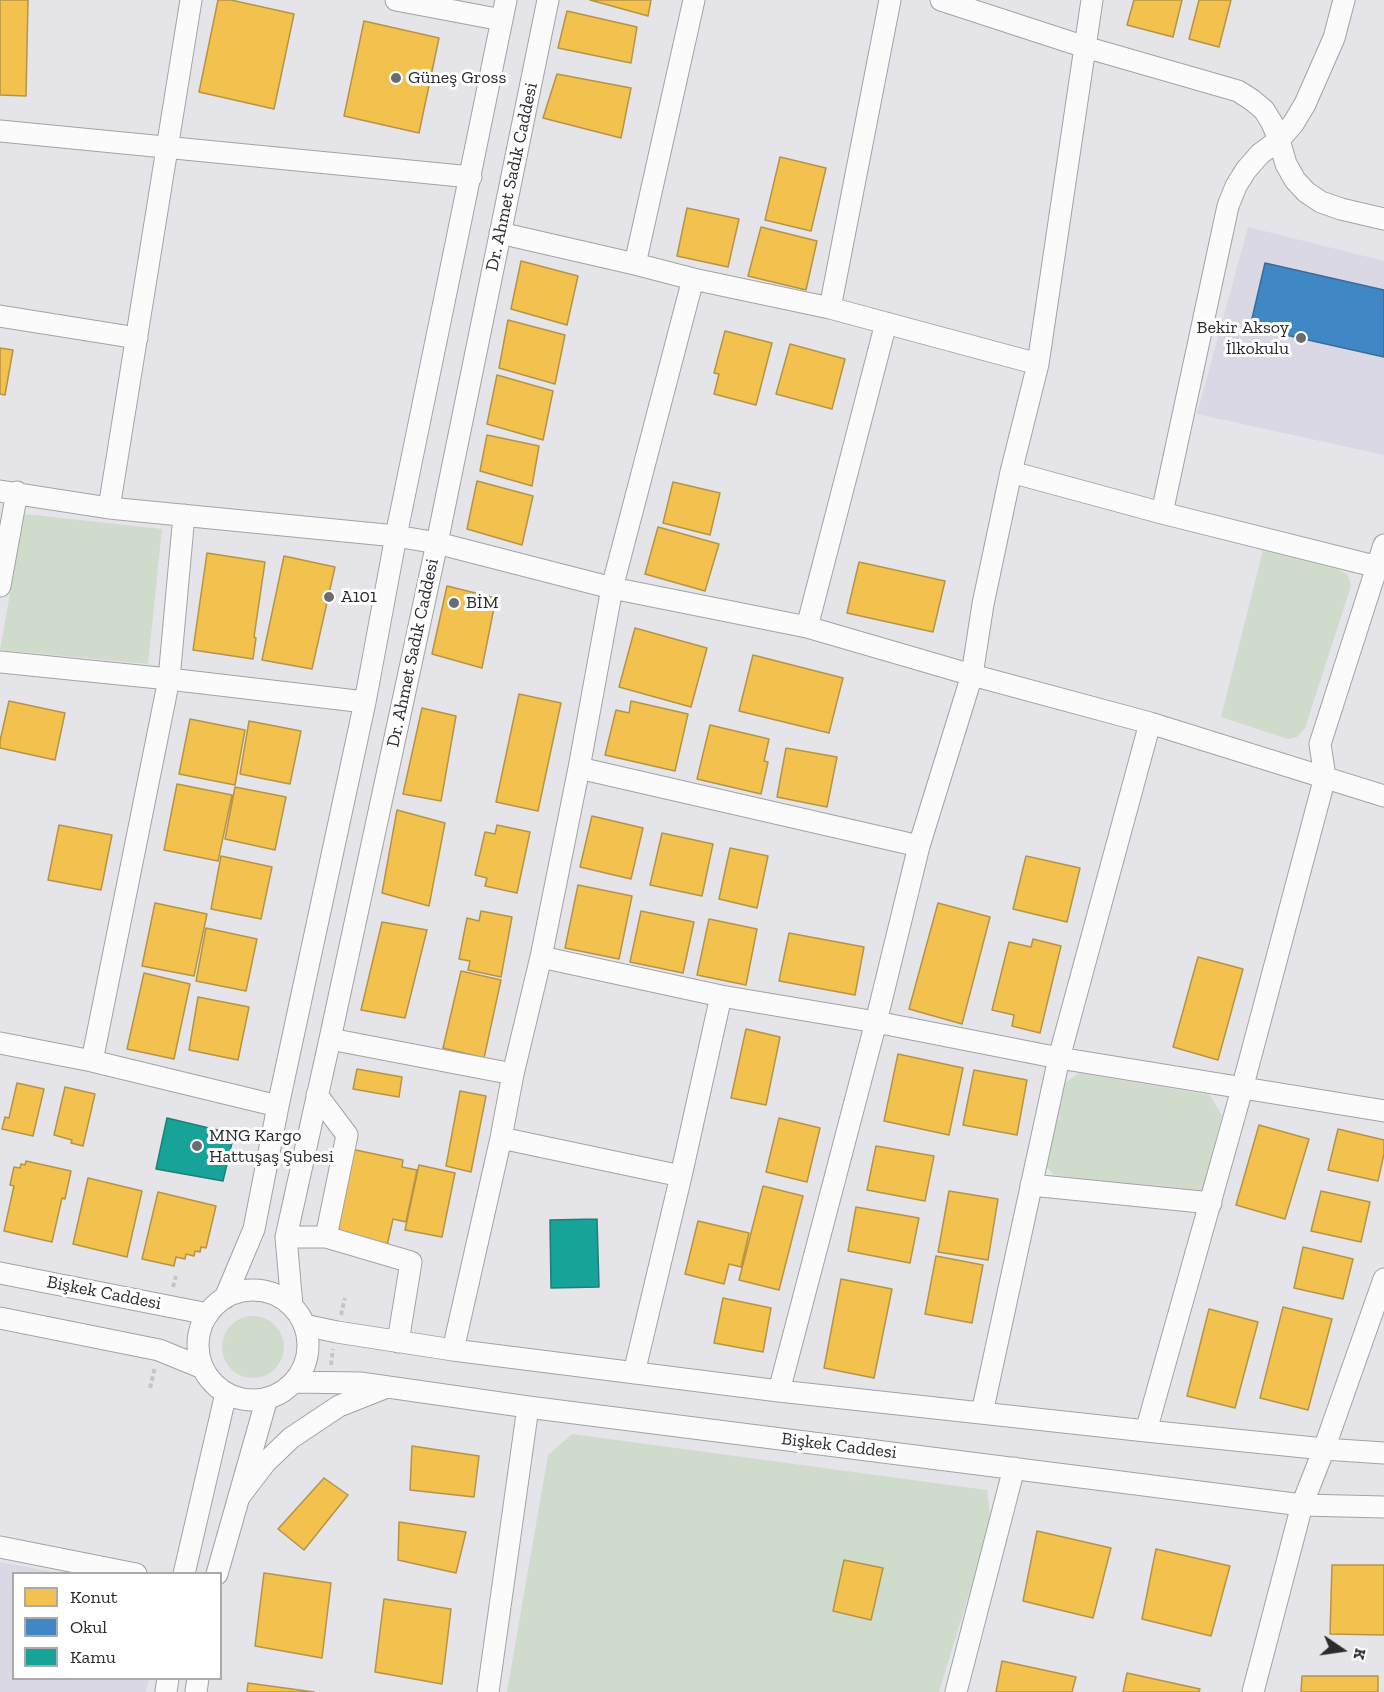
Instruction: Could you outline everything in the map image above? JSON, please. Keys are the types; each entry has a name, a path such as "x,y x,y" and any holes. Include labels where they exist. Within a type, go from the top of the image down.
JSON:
{"street":[{"path":"109,508 191,0"},
{"path":"396,0 504,10"},
{"name":"Dr. Ahmet Sadık Caddesi","path":"291,1306 286,1236 437,543 548,0"},
{"path":"635,264 693,0"},
{"path":"830,308 890,0"},
{"path":"941,0 1085,47 1238,91 1264,110 1279,140 1286,164 1295,180 1306,192 1321,202 1341,209 1384,219"},
{"path":"778,1391 876,1022 919,846 972,675 982,604 1038,364 1092,0"},
{"path":"1162,513 1228,206 1246,170 1260,154 1279,140 1293,124 1305,104 1334,38 1344,0"},
{"name":"Dr. Ahmet Sadık Caddesi","path":"225,1298 254,1229 278,1106 365,702 396,536 504,10"},
{"path":"0,131 471,177"},
{"path":"500,233 693,279 830,308 1038,364"},
{"path":"453,1350 541,957 612,588 693,279"},
{"path":"0,316 137,338"},
{"path":"807,627 886,323"},
{"path":"1011,472 1377,567"},
{"path":"0,586 9,492 109,508 396,536 437,543 612,588 807,627 1150,723 1384,796"},
{"path":"92,1060 169,679 184,515"},
{"path":"1146,1431 1211,1203 1325,777 1320,744 1384,544"},
{"path":"0,662 365,702"},
{"path":"982,1413 1059,1059 1150,723"},
{"path":"579,768 919,846"},
{"path":"541,957 721,996 876,1022 1059,1059 1384,1111"},
{"path":"634,1373 721,996"},
{"path":"330,1039 513,1074"},
{"path":"0,1043 92,1060 278,1106"},
{"path":"317,1095 347,1135 326,1237"},
{"path":"501,1138 681,1176"},
{"path":"1031,1185 1211,1203"},
{"path":"286,1236 326,1237 411,1262 398,1342"},
{"name":"Bişkek Caddesi","path":"0,1273 208,1314"},
{"path":"1253,1692 1302,1505 1384,1279"},
{"path":"245,1291 262,1291 278,1296 291,1306 302,1319 307,1334 308,1351 303,1369 294,1382 276,1396 258,1401 239,1399 226,1393 208,1378 200,1361 198,1342 202,1324 213,1308 225,1298 245,1291"},
{"path":"0,1318 159,1350 203,1368"},
{"path":"303,1325 453,1350 778,1391 1146,1431 1384,1453"},
{"name":"Bişkek Caddesi","path":"294,1382 360,1383 528,1407 1302,1505 1384,1507"},
{"path":"239,1497 265,1463 291,1437 339,1406 388,1387"},
{"path":"184,1572 226,1393"},
{"path":"218,1572 267,1398"},
{"path":"488,1692 528,1407"},
{"path":"956,1692 1014,1468"},
{"path":"0,1547 126,1572"}],"shaded area":[{"name":"Bekir Aksoy İlkokulu","path":"1248,227 1384,261 1384,455 1197,414"},
{"path":"0,1562 54,1572 12,1572 12,1680 149,1680 146,1692 0,1692"}],"green space":[{"path":"24,514 162,529 148,664 0,650"},
{"path":"1263,550 1338,569 1348,575 1351,586 1305,728 1297,737 1288,739 1221,717"},
{"path":"1079,1073 1210,1095 1222,1116 1203,1190 1191,1193 1054,1175 1046,1166 1061,1086"},
{"path":"247,1316 259,1316 275,1325 282,1335 284,1347 282,1359 275,1369 259,1378 247,1378 236,1373 227,1364 222,1353 222,1341 227,1330 236,1321"},
{"path":"572,1434 987,1490 991,1522 939,1692 507,1692 548,1455"}],"building: Konut":[{"path":"0,0 28,0 26,96 0,95"},
{"path":"218,0 231,0 294,14 274,109 199,92"},
{"path":"590,0 651,0 648,16"},
{"path":"1134,0 1182,0 1173,37 1127,25"},
{"path":"1199,0 1231,0 1219,47 1189,39"},
{"path":"567,11 637,27 631,63 558,48"},
{"path":"364,21 439,38 419,133 344,116"},
{"path":"557,74 631,88 621,138 543,118"},
{"path":"780,157 826,168 811,231 765,220"},
{"path":"687,208 739,219 728,267 677,256"},
{"path":"761,227 817,241 806,290 748,276"},
{"path":"521,261 578,276 567,325 511,309"},
{"path":"508,320 565,335 555,384 499,368"},
{"path":"725,331 772,343 756,405 714,394 719,374 714,373"},
{"path":"790,344 845,359 832,409 776,394"},
{"path":"0,348 13,350 5,395 0,394"},
{"path":"497,375 553,391 543,440 487,424"},
{"path":"487,435 539,446 532,486 480,471"},
{"path":"477,481 533,496 522,545 467,529"},
{"path":"673,482 720,493 710,535 663,523"},
{"path":"658,527 719,544 705,591 645,574"},
{"path":"207,553 265,562 253,659 193,650"},
{"path":"284,556 335,567 312,669 262,660"},
{"path":"859,562 945,581 933,632 847,613"},
{"path":"447,586 496,598 482,668 432,654"},
{"path":"635,628 707,648 691,707 619,687"},
{"path":"753,655 843,678 829,733 739,711"},
{"path":"519,694 561,703 538,811 496,802"},
{"path":"9,701 65,713 55,760 0,748"},
{"path":"631,701 688,714 675,771 605,755 616,710 629,713"},
{"path":"422,708 456,716 441,801 403,794"},
{"path":"190,719 245,730 235,785 179,774"},
{"path":"249,721 301,731 290,784 240,774"},
{"path":"710,725 769,739 764,761 768,762 761,794 697,779"},
{"path":"786,748 837,757 827,807 777,797"},
{"path":"177,784 232,795 218,861 164,850"},
{"path":"235,787 286,797 275,850 225,839"},
{"path":"397,810 445,823 429,906 382,893"},
{"path":"592,816 643,828 631,879 580,867"},
{"path":"59,825 112,835 101,890 48,880"},
{"path":"497,825 530,832 517,893 485,886 487,878 475,875 485,832 495,834"},
{"path":"662,833 713,844 702,896 650,885"},
{"path":"730,848 768,856 757,908 719,899"},
{"path":"221,856 272,867 261,919 211,909"},
{"path":"1026,856 1080,868 1067,922 1013,909"},
{"path":"578,885 632,896 619,959 565,948"},
{"path":"155,903 207,914 194,976 142,966"},
{"path":"938,903 990,917 962,1024 909,1009"},
{"path":"481,911 512,917 501,977 468,970 470,961 459,959 467,918 479,921"},
{"path":"641,911 694,922 683,973 630,962"},
{"path":"709,919 757,929 746,985 697,975"},
{"path":"382,922 427,930 405,1018 361,1010"},
{"path":"206,928 257,939 246,991 196,981"},
{"path":"789,933 864,947 855,995 779,981"},
{"path":"1033,939 1061,946 1040,1033 1012,1026 1014,1015 992,1010 1009,942 1031,947"},
{"path":"1198,957 1243,969 1218,1060 1173,1047"},
{"path":"461,971 501,980 484,1058 443,1048"},
{"path":"144,973 190,984 174,1059 127,1049"},
{"path":"198,997 249,1007 238,1060 189,1050"},
{"path":"746,1029 780,1037 766,1105 731,1098"},
{"path":"898,1054 963,1068 949,1135 884,1121"},
{"path":"357,1069 402,1077 399,1097 353,1089"},
{"path":"974,1070 1027,1080 1017,1135 963,1125"},
{"path":"17,1083 44,1089 33,1136 2,1129 5,1117 9,1118"},
{"path":"65,1087 95,1094 83,1146 54,1135"},
{"path":"460,1091 486,1096 471,1172 446,1166"},
{"path":"779,1118 820,1128 807,1182 766,1172"},
{"path":"1259,1125 1309,1139 1285,1219 1236,1205"},
{"path":"1338,1129 1384,1140 1384,1154 1378,1181 1328,1170"},
{"path":"876,1146 934,1156 925,1201 867,1190"},
{"path":"351,1149 403,1160 402,1167 417,1170 406,1222 393,1219 387,1246 333,1235"},
{"path":"26,1161 71,1171 52,1242 4,1231 14,1186 10,1185 14,1167 20,1168 21,1164 25,1165"},
{"path":"419,1165 455,1173 442,1237 405,1230"},
{"path":"88,1178 142,1191 127,1257 73,1244"},
{"path":"763,1186 803,1196 779,1290 739,1280"},
{"path":"949,1191 998,1199 988,1260 938,1252"},
{"path":"1321,1191 1370,1202 1361,1242 1311,1231"},
{"path":"158,1192 216,1206 206,1248 201,1247 200,1252 195,1251 194,1256 186,1254 185,1259 176,1257 174,1266 142,1259"},
{"path":"856,1207 919,1218 910,1263 848,1251"},
{"path":"698,1221 749,1233 741,1267 729,1264 724,1284 685,1274"},
{"path":"1303,1247 1353,1259 1343,1299 1294,1288"},
{"path":"936,1256 983,1265 972,1323 925,1314"},
{"path":"841,1279 892,1289 874,1378 824,1368"},
{"path":"723,1298 771,1308 763,1352 714,1343"},
{"path":"1283,1307 1332,1319 1308,1410 1260,1398"},
{"path":"1209,1309 1258,1322 1235,1408 1187,1396"},
{"path":"412,1446 479,1456 474,1497 410,1490"},
{"path":"324,1478 348,1495 304,1550 278,1529"},
{"path":"399,1522 466,1532 456,1573 398,1560"},
{"path":"1037,1531 1111,1548 1093,1618 1023,1601"},
{"path":"1156,1549 1230,1566 1211,1636 1142,1619"},
{"path":"844,1560 883,1568 871,1620 833,1611"},
{"path":"1332,1565 1384,1565 1384,1635 1330,1634"},
{"path":"264,1573 331,1583 322,1658 255,1646"},
{"path":"384,1599 451,1609 442,1684 375,1672"},
{"path":"1002,1661 1076,1677 1072,1692 996,1692"},
{"path":"1127,1673 1200,1689 1199,1692 1123,1692"},
{"path":"1302,1676 1378,1676 1378,1692 1301,1692"},
{"path":"248,1683 314,1692 247,1692"}],"building: Okul":[{"path":"1265,263 1384,290 1384,357 1250,327"}],"building: Kamu":[{"path":"167,1118 234,1134 223,1181 156,1169"},
{"path":"597,1219 599,1287 551,1288 550,1220"}],"place":[{"name":"Güneş Gross","path":"396,78"},
{"name":"Bekir Aksoy İlkokulu","path":"1301,338"},
{"name":"A101","path":"329,597"},
{"name":"BİM","path":"454,603"},
{"name":"MNG Kargo Hattuşaş Şubesi","path":"197,1146"}]}
